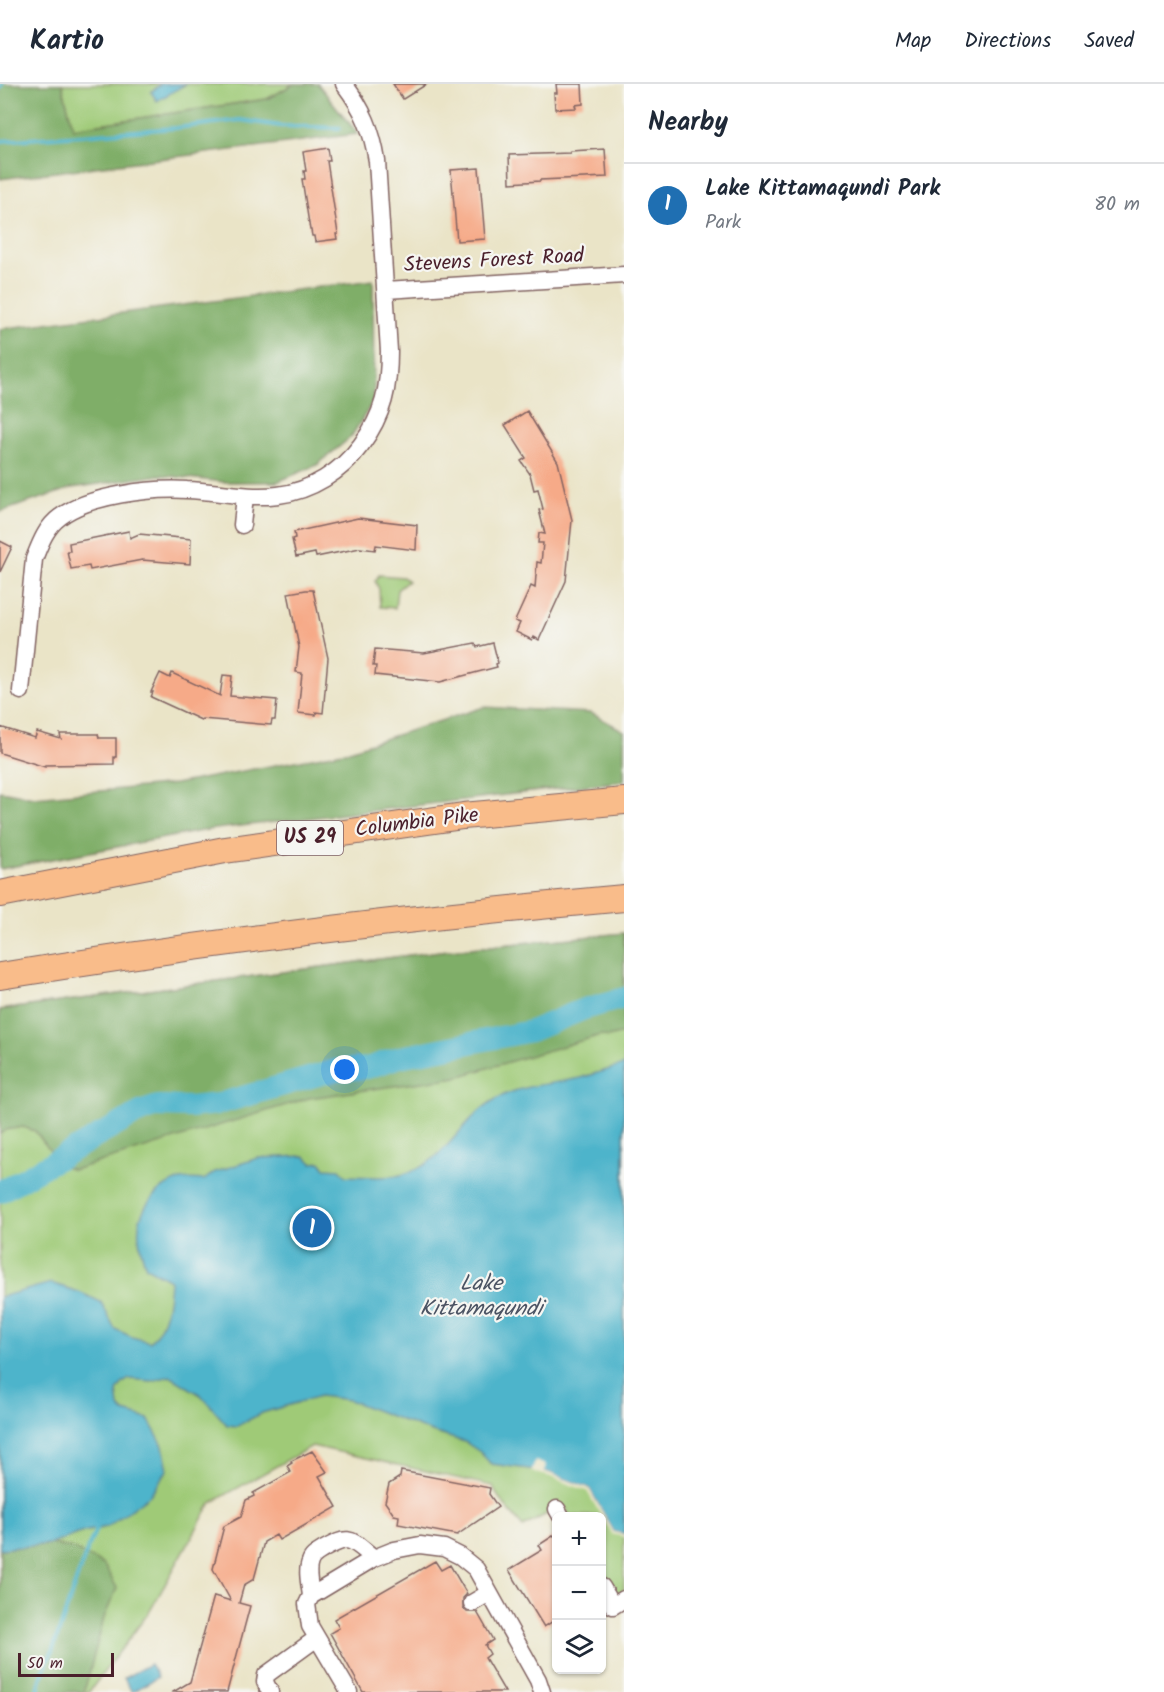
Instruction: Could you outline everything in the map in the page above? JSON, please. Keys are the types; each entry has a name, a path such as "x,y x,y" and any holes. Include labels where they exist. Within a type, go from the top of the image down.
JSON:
{"highway":[{"name":"Columbia Pike","path":"0,894 236,849 463,816 624,801"},
{"path":"0,975 256,937 369,923 624,898"}],"street":[{"path":"344,84 365,117 373,137 377,160 386,290"},
{"name":"Stevens Forest Road","path":"21,690 34,559 42,539 60,517 76,508 101,500 159,490 203,491 245,496 278,495 316,484 342,467 366,438 385,400 389,382 386,290 624,275"},
{"path":"242,525 245,496"},
{"path":"347,1686 317,1638 307,1616 307,1604 311,1596 310,1560 315,1554 347,1539 374,1558"},
{"path":"311,1596 374,1558 408,1546 444,1548 460,1556 476,1569 538,1680 542,1692"},
{"path":"472,1603 489,1593"},
{"path":"606,1594 613,1606 624,1599"},
{"path":"270,1692 265,1682 266,1675 317,1638"}],"green space":[{"path":"0,84 62,84 73,128 267,99 294,84 318,84 358,134 0,179"},
{"path":"62,84 294,84 267,99 73,128"},
{"path":"373,280 374,400 351,437 317,465 277,482 224,482 160,475 72,488 0,512 0,329"},
{"path":"379,575 403,577 408,581 397,590 395,608 380,607 379,589 375,581"},
{"path":"484,707 591,713 624,731 624,781 207,830 0,869 0,791 34,797 175,784 343,752"},
{"path":"624,933 624,1590 617,1594 606,1576 606,1512 567,1512 563,1505 523,1527 501,1500 493,1486 312,1446 211,1503 150,1611 89,1692 0,1692 0,1010 440,951"},
{"path":"624,933 624,1033 608,1037 601,1035 457,1077 309,1098 73,1170 62,1166 35,1131 23,1127 6,1130 0,1134 0,1010 440,951"},
{"path":"51,1544 72,1548 104,1565 117,1588 104,1618 84,1692 0,1692 0,1549"}],"water":[{"path":"161,84 186,84 157,101 151,92"},
{"name":"Lake Kittamaqundi","path":"624,1065 624,1534 614,1532 606,1518 606,1512 603,1512 589,1488 544,1471 491,1464 480,1452 465,1442 432,1432 349,1400 320,1396 262,1413 237,1426 227,1425 201,1395 170,1376 152,1381 129,1379 117,1391 119,1407 124,1412 148,1419 163,1446 168,1469 150,1495 107,1527 83,1532 51,1544 0,1549 0,1297 51,1283 101,1302 115,1329 150,1342 163,1321 170,1280 146,1267 139,1242 139,1226 147,1205 169,1184 183,1179 204,1180 215,1172 258,1158 305,1156 312,1163 321,1162 325,1168 340,1169 346,1176 401,1175 418,1169 432,1160 489,1103 513,1091 580,1078"},
{"path":"150,1664 158,1677 132,1692 124,1678"}],"pier":[{"path":"535,1461 546,1465 544,1471 589,1488 603,1512 599,1512 587,1491 543,1474 531,1472"},
{"path":"606,1518 614,1532 624,1534 624,1537 612,1534 606,1524"}],"building":[{"path":"393,84 427,84 403,99"},
{"path":"556,84 582,84 583,104 575,105 576,108 555,109"},
{"path":"328,148 330,161 327,161 338,234 336,234 337,239 315,242 310,230 302,179 305,179 304,171 306,171 303,152"},
{"path":"605,149 607,177 510,183 509,155 570,153 570,151"},
{"path":"479,168 485,239 457,241 451,170"},
{"path":"527,411 558,462 572,520 566,581 539,640 534,637 532,640 516,632 520,623 515,621 531,586 535,588 537,562 541,563 543,543 538,543 539,533 545,534 539,510 543,509 538,489 534,490 530,474 521,461 526,458 505,425"},
{"path":"358,518 417,525 416,550 376,545 375,550 360,548 316,557 315,553 296,557 292,539 295,538 294,532"},
{"path":"129,531 130,538 139,534 191,539 190,564 142,560 90,570 89,566 71,569 67,551 70,551 69,543"},
{"path":"0,541 12,547 0,572"},
{"path":"313,590 328,658 323,713 316,712 316,715 298,713 302,673 296,672 299,647 288,593"},
{"path":"475,643 477,647 493,643 497,667 440,682 375,675 376,666 373,666 375,649 424,653"},
{"path":"160,673 170,678 172,673 220,696 223,675 232,676 230,696 277,700 275,720 272,720 271,725 201,720 151,697"},
{"path":"0,727 35,738 37,732 61,739 60,734 98,734 99,738 116,738 114,764 45,765 45,767 0,753"},
{"path":"312,1451 327,1472 319,1476 337,1507 279,1540 276,1535 264,1542 254,1579 244,1585 239,1603 250,1606 227,1692 173,1692 190,1682 214,1596 231,1601 213,1569 224,1526 241,1517 246,1500 254,1496 253,1493 291,1472 287,1466 292,1463 291,1461"},
{"path":"401,1471 490,1488 489,1494 498,1507 457,1535 398,1524 399,1516 394,1515 385,1502 389,1484 400,1477"},
{"path":"552,1537 552,1622 544,1627 509,1570 542,1550 539,1545"},
{"path":"435,1561 441,1570 450,1565 467,1594 463,1598 463,1608 467,1612 477,1612 493,1640 485,1645 490,1654 485,1658 505,1692 363,1692 330,1633 339,1628 334,1619"}],"waterway":[{"path":"0,88 2,84"},
{"path":"0,141 176,128 240,120 281,126 340,128"},
{"path":"0,1192 140,1112 158,1106 190,1107 218,1104 336,1070 367,1068 400,1057 531,1031 584,1009 624,998"},
{"path":"0,1180 8,1186"},
{"path":"38,1692 42,1675 97,1527"}],"place":[{"name":"Lake Kittamaqundi Park","path":"312,1228"}]}
